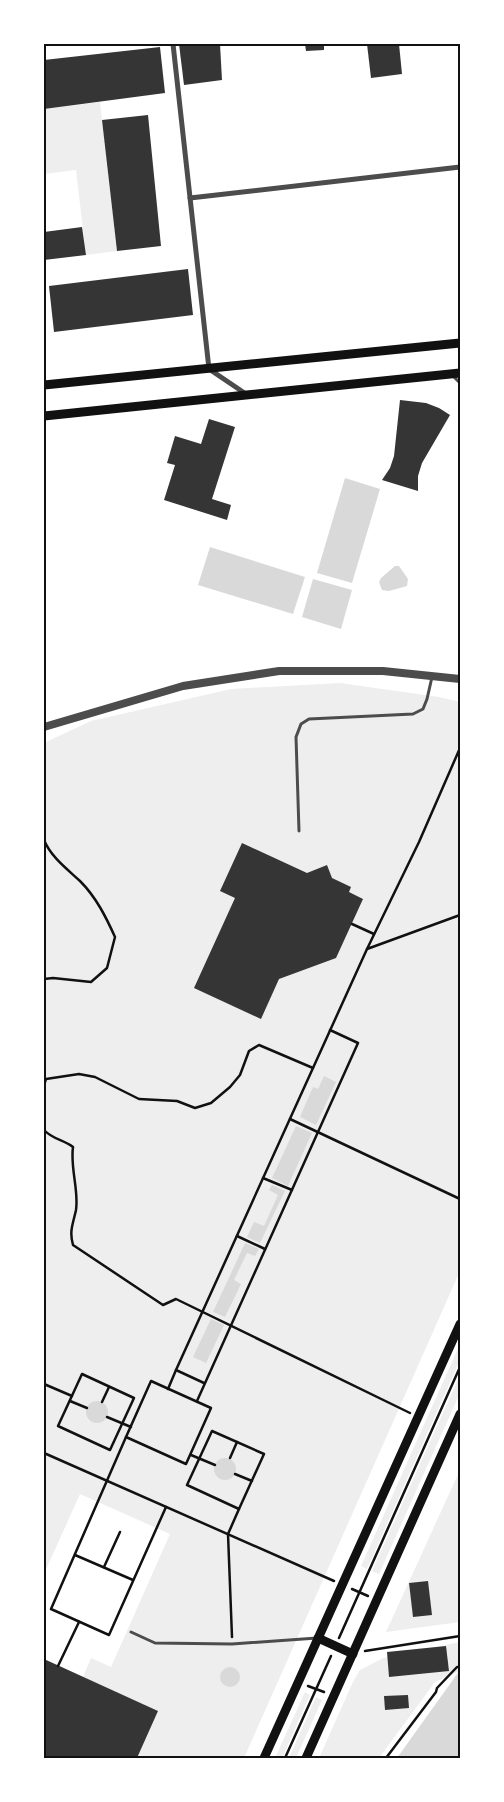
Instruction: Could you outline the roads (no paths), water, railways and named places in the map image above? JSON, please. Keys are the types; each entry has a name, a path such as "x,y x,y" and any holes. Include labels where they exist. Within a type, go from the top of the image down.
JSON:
{"main road":[{"path":"44,385 460,343"},
{"path":"44,416 456,373"},
{"path":"264,1758 318,1638 347,1586 418,1417 460,1324"},
{"path":"306,1758 460,1414"},
{"path":"318,1638 353,1654"}],"street":[{"path":"173,44 209,369 248,395"},
{"path":"190,198 460,167"},
{"path":"44,727 183,686 279,672 383,671 460,679"}],"lane":[{"path":"456,373 460,383"},
{"path":"300,831 296,737 301,724 309,719 413,714 423,709 432,676"},
{"path":"130,1632 155,1643 232,1644 318,1638"}]}
